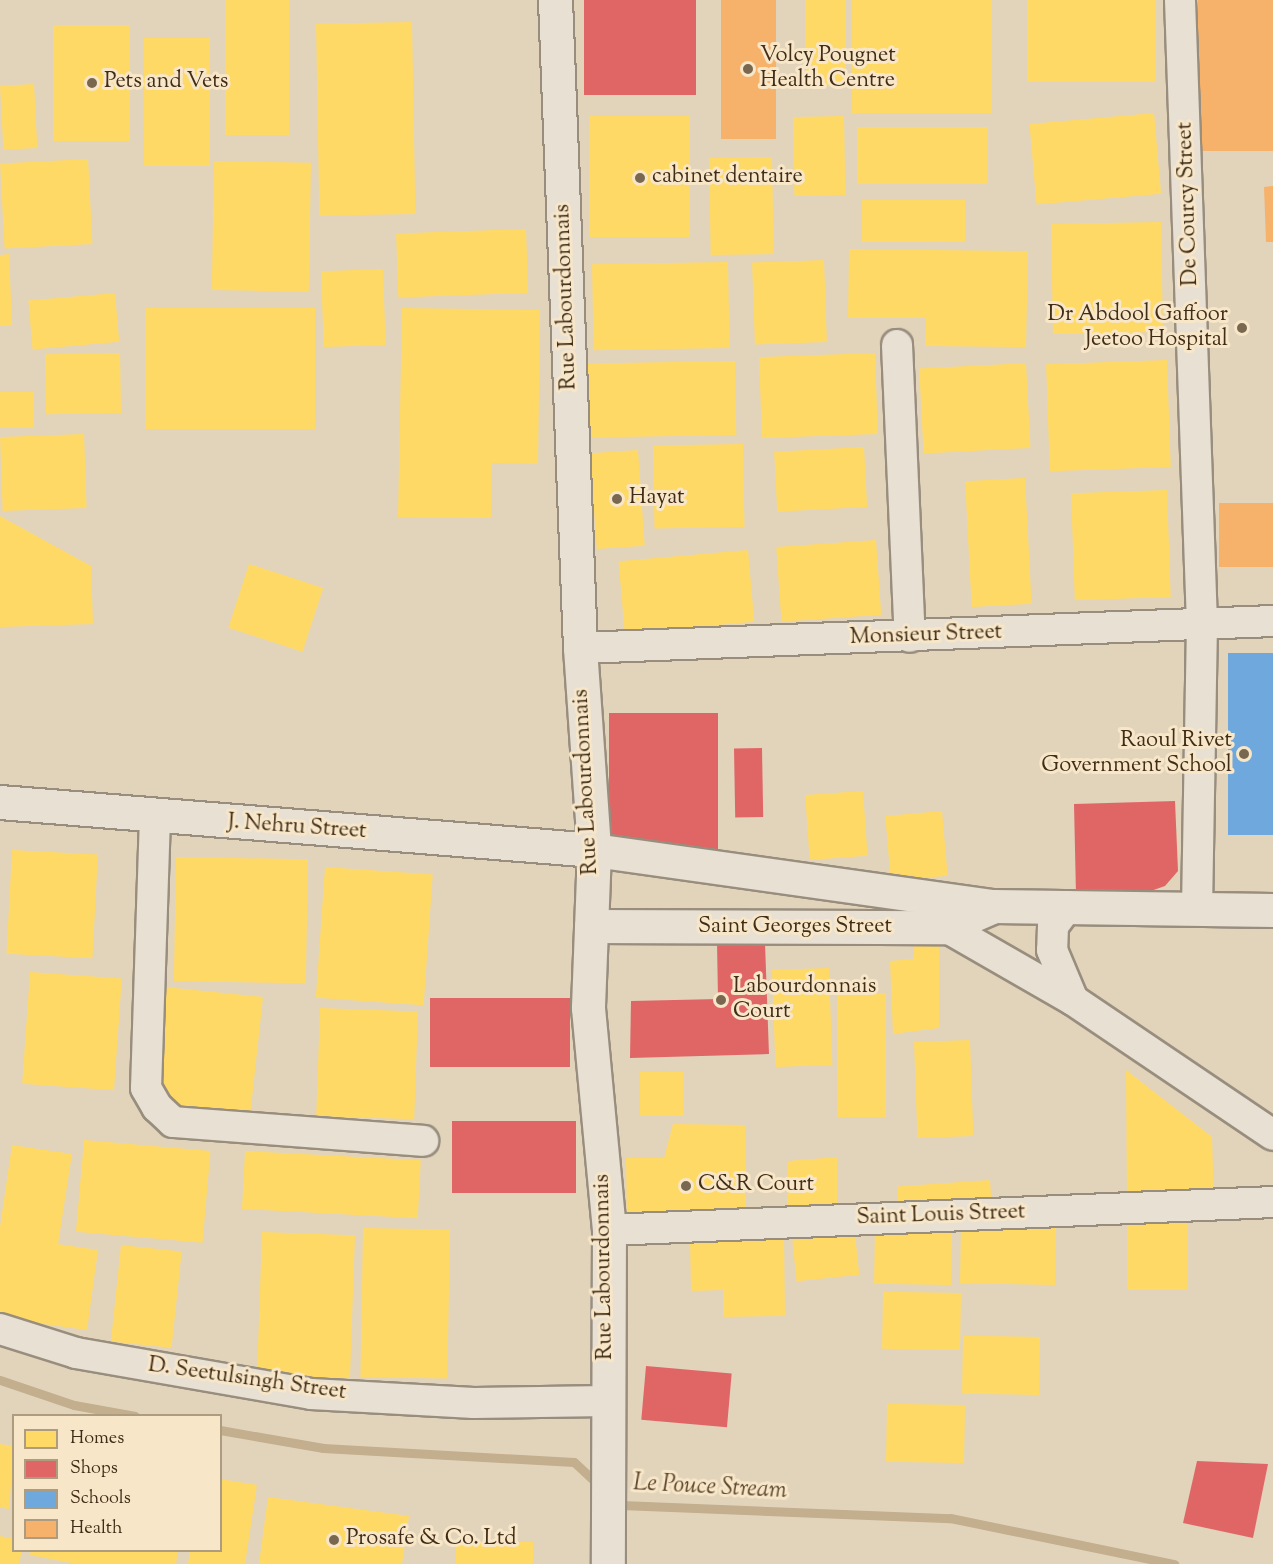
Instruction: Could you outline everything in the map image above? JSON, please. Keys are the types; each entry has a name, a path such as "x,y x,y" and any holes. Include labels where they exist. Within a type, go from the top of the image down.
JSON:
{"main road":[{"name":"Rue Labourdonnais","path":"555,0 580,648 594,850 588,1008 609,1230 606,1455 608,1553"},
{"name":"J. Nehru Street","path":"0,802 155,817 594,850"},
{"name":"Saint Georges Street","path":"594,850 994,906 1273,909"},
{"path":"787,929 790,877"},
{"name":"Saint Georges Street","path":"591,926 787,929 946,927 994,906"}],"street":[{"name":"De Courcy Street","path":"1180,0 1202,623 1197,909"},
{"path":"897,345 910,637"},
{"name":"Monsieur Street","path":"580,648 910,637 1273,621"},
{"path":"155,817 146,1088 157,1107 173,1122 423,1141"},
{"path":"1068,906 1053,926 1052,950 1074,1000"},
{"path":"946,927 1074,1000 1273,1135"},
{"name":"Saint Louis Street","path":"609,1230 1273,1203"},
{"name":"D. Seetulsingh Street","path":"0,1329 76,1353 311,1394 474,1403 607,1401"}],"building: Homes":[{"path":"225,0 289,0 289,135 225,135"},
{"path":"805,0 846,0 846,85 805,85"},
{"path":"852,0 992,0 992,113 852,113"},
{"path":"1027,0 1156,0 1156,82 1027,82"},
{"path":"412,22 415,214 319,216 316,24"},
{"name":"Pets and Vets","path":"53,25 130,25 130,141 53,141"},
{"path":"144,38 210,38 210,166 144,166"},
{"path":"34,84 37,148 3,150 0,86"},
{"path":"1154,113 1161,194 1037,205 1029,124"},
{"name":"cabinet dentaire","path":"589,116 690,116 690,237 589,237"},
{"path":"844,116 845,195 794,196 793,117"},
{"path":"857,127 988,127 988,184 857,184"},
{"path":"772,157 774,254 711,255 709,158"},
{"path":"88,159 92,244 5,248 0,164"},
{"path":"214,161 311,163 309,292 212,290"},
{"path":"862,200 965,200 965,242 862,242"},
{"path":"1161,222 1163,332 1053,334 1051,224"},
{"path":"526,229 528,293 398,297 396,234"},
{"path":"849,249 1028,251 1026,347 925,346 926,318 848,318"},
{"path":"9,254 12,325 0,326 0,255"},
{"path":"824,260 827,342 755,344 752,263"},
{"path":"728,262 730,348 594,350 592,264"},
{"path":"383,269 386,345 324,347 321,271"},
{"path":"115,293 119,342 33,349 28,301"},
{"path":"145,308 315,308 315,429 145,429"},
{"path":"402,308 540,310 538,464 492,463 491,518 398,517"},
{"path":"120,353 121,413 46,414 45,354"},
{"path":"875,353 878,434 762,438 759,357"},
{"path":"1167,360 1171,467 1050,471 1046,364"},
{"path":"735,361 736,435 588,438 587,364"},
{"path":"1026,363 1030,448 924,453 919,369"},
{"path":"0,392 34,392 34,428 0,428"},
{"path":"84,434 87,508 3,511 0,437"},
{"path":"743,444 744,527 654,529 653,446"},
{"path":"864,447 867,507 777,512 774,452"},
{"name":"Hayat","path":"638,450 645,546 597,549 590,453"},
{"path":"1025,478 1032,604 972,607 965,481"},
{"path":"1167,490 1171,597 1075,600 1071,493"},
{"path":"0,516 91,566 93,624 0,627"},
{"path":"876,540 881,615 781,622 776,547"},
{"path":"748,550 754,622 625,633 618,561"},
{"path":"249,564 323,588 302,652 228,628"},
{"path":"863,791 868,856 810,860 805,795"},
{"path":"942,811 948,876 891,881 885,816"},
{"path":"12,850 98,855 92,958 7,954"},
{"path":"176,857 308,859 306,983 174,981"},
{"path":"325,867 433,875 424,1005 316,998"},
{"path":"915,942 939,942 939,1028 893,1034 890,961 913,959"},
{"path":"829,968 832,1065 775,1067 772,970"},
{"path":"30,972 122,978 114,1090 22,1084"},
{"path":"165,987 263,997 250,1116 172,1108 156,1070"},
{"path":"837,993 886,993 886,1117 837,1117"},
{"path":"320,1008 418,1011 414,1119 316,1116"},
{"path":"970,1040 973,1136 917,1138 914,1042"},
{"path":"1126,1070 1212,1137 1214,1202 1127,1200"},
{"path":"640,1072 684,1072 684,1116 640,1116"},
{"name":"C&R Court","path":"673,1124 745,1125 746,1214 627,1220 626,1158 664,1158"},
{"path":"84,1140 211,1151 202,1243 76,1232"},
{"path":"12,1145 72,1154 58,1244 98,1250 87,1330 0,1318 0,1227"},
{"path":"245,1151 421,1160 418,1218 242,1209"},
{"path":"837,1157 837,1213 787,1217 788,1161"},
{"path":"990,1180 992,1206 899,1212 897,1186"},
{"path":"1127,1220 1188,1220 1188,1290 1127,1290"},
{"path":"961,1225 1056,1227 1055,1285 960,1283"},
{"path":"875,1227 952,1228 951,1285 874,1284"},
{"path":"363,1228 450,1230 447,1378 360,1377"},
{"path":"262,1232 355,1235 350,1378 257,1375"},
{"path":"855,1234 859,1275 797,1281 792,1241"},
{"path":"784,1239 785,1316 723,1317 723,1290 691,1291 690,1240"},
{"path":"121,1245 182,1251 172,1348 111,1341"},
{"path":"883,1292 961,1293 960,1350 882,1349"},
{"path":"963,1336 1040,1337 1039,1395 962,1394"},
{"path":"887,1404 965,1405 964,1463 886,1462"},
{"path":"0,1444 12,1446 12,1471 9,1509 0,1507"},
{"path":"222,1479 257,1485 245,1564 188,1564 190,1552 222,1552"},
{"name":"Prosafe & Co. Ltd","path":"268,1497 409,1516 402,1564 259,1564"},
{"path":"0,1536 12,1539 12,1552 22,1552 19,1564 0,1564"},
{"path":"456,1542 533,1542 533,1564 456,1564"},
{"path":"31,1552 178,1552 176,1564 77,1564 30,1555"}],"building: Shops":[{"path":"584,0 696,0 696,95 584,95"},
{"path":"609,713 718,713 718,851 609,851"},
{"path":"734,748 762,748 763,817 735,817"},
{"path":"1175,801 1178,871 1165,886 1145,893 1076,895 1074,804"},
{"name":"Labourdonnais Court","path":"717,943 765,943 769,1054 630,1058 631,1001 718,999"},
{"path":"430,998 570,998 570,1067 430,1067"},
{"path":"452,1121 576,1121 576,1193 452,1193"},
{"path":"646,1366 732,1373 727,1427 641,1420"},
{"path":"1197,1461 1268,1464 1253,1538 1183,1523"}],"building: Schools":[{"path":"1228,653 1273,653 1273,835 1228,835"}],"building: Health":[{"name":"Volcy Pougnet Health Centre","path":"721,0 776,0 776,139 721,139"},
{"path":"1198,0 1273,0 1273,151 1198,151"},
{"path":"1273,186 1273,242 1266,242 1264,187"},
{"path":"1219,503 1273,503 1273,567 1219,567"}],"waterway":[{"name":"Le Pouce Stream","path":"0,1380 74,1405 124,1414"},
{"name":"Le Pouce Stream","path":"222,1430 323,1448 574,1462 600,1486"},
{"name":"Le Pouce Stream","path":"615,1499 621,1505 950,1518 1174,1564"}],"place":[{"name":"Volcy Pougnet Health Centre","path":"748,69"},
{"name":"Pets and Vets","path":"92,83"},
{"name":"cabinet dentaire","path":"640,178"},
{"name":"Dr Abdool Gaffoor Jeetoo Hospital","path":"1242,328"},
{"name":"Hayat","path":"617,499"},
{"name":"Raoul Rivet Government School","path":"1244,754"},
{"name":"Labourdonnais Court","path":"721,1000"},
{"name":"C&R Court","path":"686,1186"},
{"name":"Prosafe & Co. Ltd","path":"334,1540"}]}
